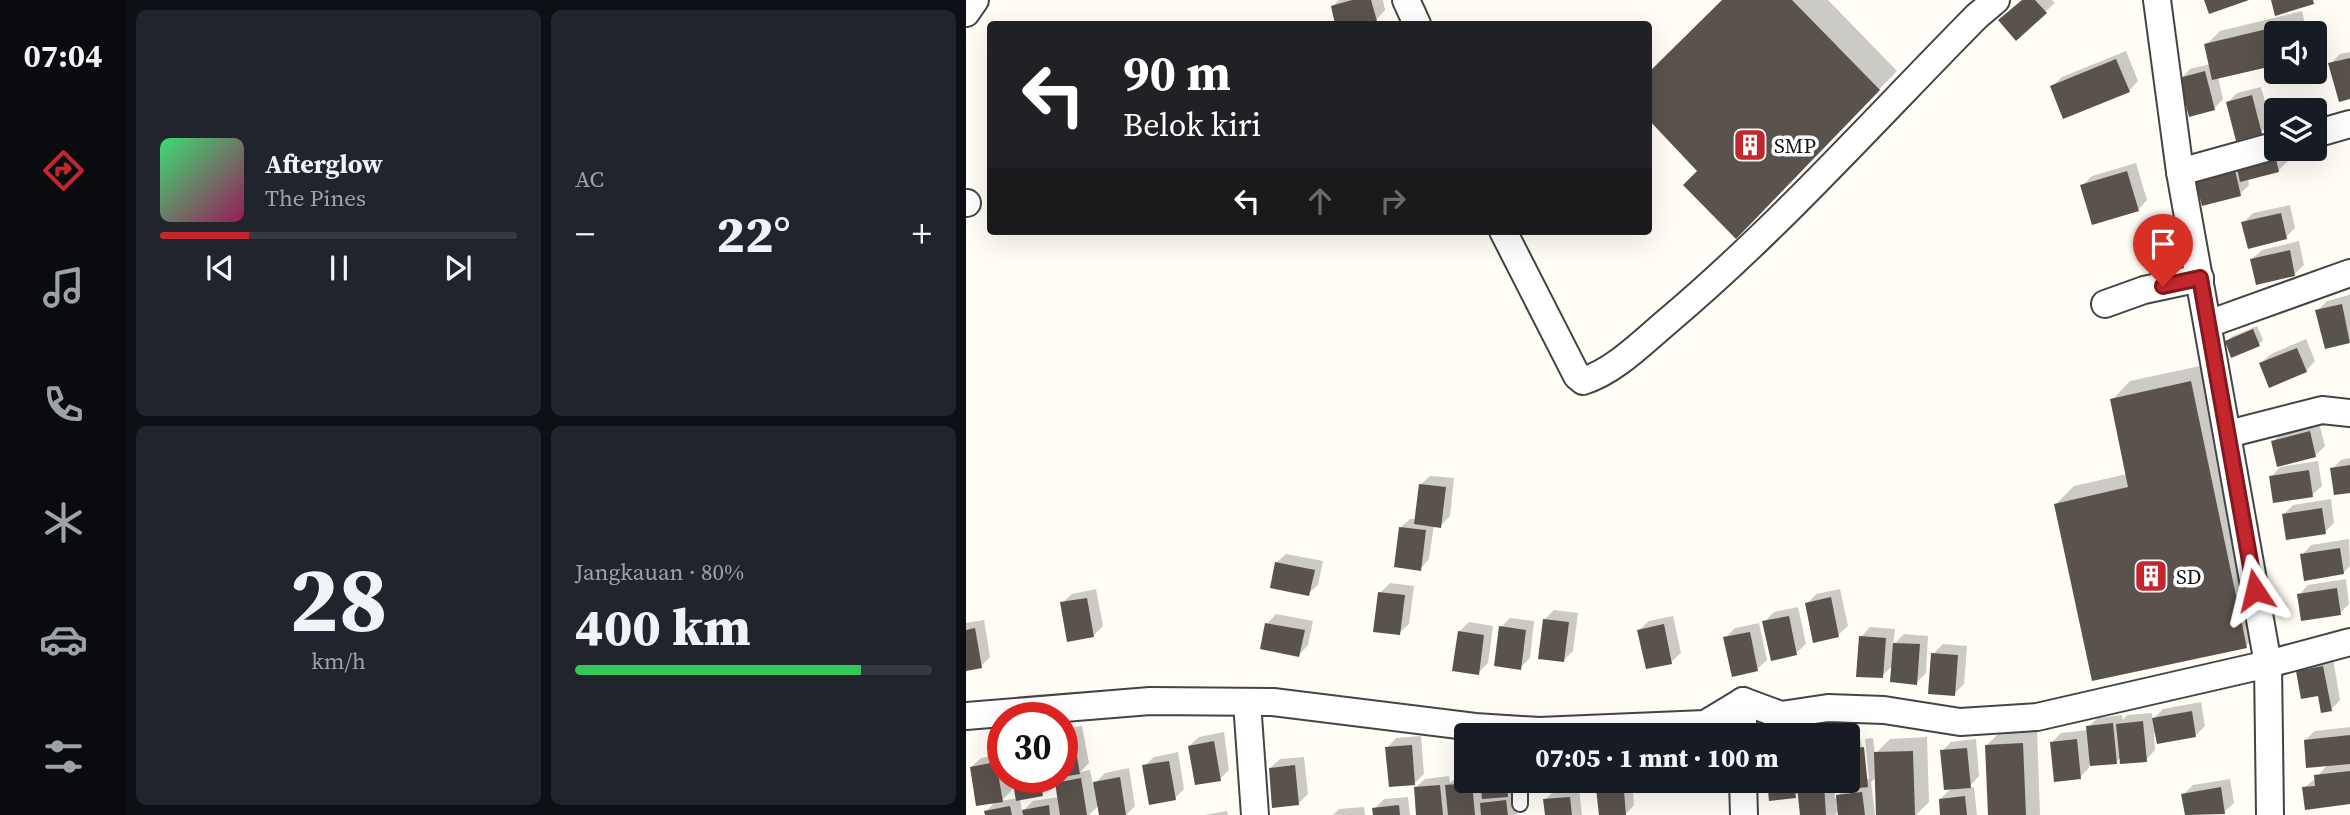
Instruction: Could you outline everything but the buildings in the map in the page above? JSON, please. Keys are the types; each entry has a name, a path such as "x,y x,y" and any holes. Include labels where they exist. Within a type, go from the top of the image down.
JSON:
{"street":[{"path":"966,13 975,0"},
{"path":"1406,0 1416,21"},
{"path":"1505,235 1577,376 1583,380 1598,376 1641,344 1725,272 1977,16 1996,0"},
{"path":"2157,0 2180,172 2268,664 2270,815"},
{"path":"2327,131 2350,124"},
{"path":"2180,172 2264,149"},
{"path":"2208,324 2350,273"},
{"path":"2105,304 2144,290 2200,278"},
{"path":"2228,434 2322,410 2350,412"},
{"path":"1743,701 1781,715 1828,708 1884,710 1960,722 1997,721 2037,717 2268,664 2350,642"},
{"path":"966,716 1150,701 1273,702 1454,724"},
{"path":"1707,723 1743,701"},
{"path":"1743,701 1743,723"},
{"path":"1247,702 1255,815"},
{"path":"1743,793 1744,815"}],"lane":[{"path":"1520,793 1520,804"}],"place":[{"name":"SMP","path":"1750,145"},
{"name":"SD","path":"2151,576"}],"route":[{"path":"2163,286 2200,278 2255,590"}]}
